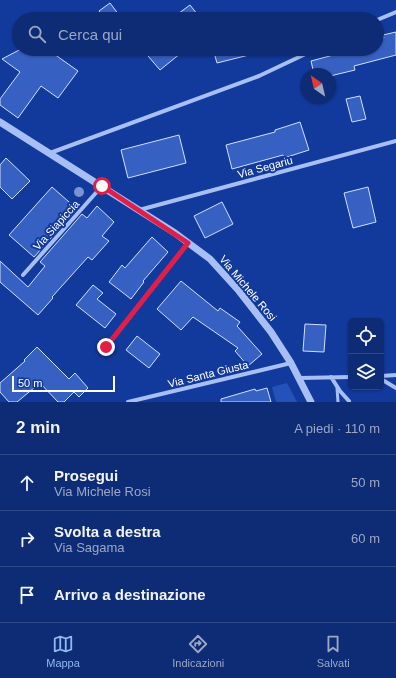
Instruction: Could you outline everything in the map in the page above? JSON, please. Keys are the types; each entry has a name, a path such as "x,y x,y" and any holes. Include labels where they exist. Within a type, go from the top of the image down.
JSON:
{"street":[{"path":"384,17 396,12"},
{"path":"50,153 259,76 301,56"},
{"name":"Via Michele Rosi","path":"0,122 23,138 50,153 139,210 210,259 240,291 271,332 292,363 311,402"},
{"name":"Via Segariu","path":"139,210 396,142"},
{"name":"Via Siapiccia","path":"23,276 102,186"},
{"path":"106,347 188,243"},
{"name":"Via Santa Giusta","path":"128,402 292,363"},
{"path":"384,376 396,375"},
{"path":"331,377 349,401"},
{"path":"300,378 348,377"},
{"path":"384,381 396,388"}],"lane":[{"path":"337,387 338,402"}],"shaded area":[{"path":"287,383 297,402 276,402 272,387"}],"building":[{"path":"110,3 117,12 100,12 99,11"},
{"path":"190,5 196,12 180,12"},
{"path":"396,32 396,55 354,66 355,70 336,75 336,68 313,68 311,61 330,56 384,56 384,35"},
{"path":"12,54 12,56 57,56 78,71 58,98 41,86 18,118 0,105 0,99 20,72 2,59"},
{"path":"148,56 177,56 160,70"},
{"path":"215,56 245,56 217,63"},
{"path":"360,96 366,119 352,122 346,99"},
{"path":"300,122 309,150 284,158 283,155 232,169 226,145 275,132 275,130"},
{"path":"179,135 186,163 128,178 121,150"},
{"path":"6,158 30,181 12,199 0,187 0,165"},
{"path":"52,187 77,209 34,257 9,235"},
{"path":"368,187 376,222 353,228 344,193"},
{"path":"222,202 233,224 205,238 194,216"},
{"path":"97,206 114,222 102,236 109,241 92,260 88,257 38,315 0,282 0,261 28,287 45,266 40,262 82,214 87,218"},
{"path":"152,237 168,252 143,281 144,282 131,299 109,282 122,265 125,268"},
{"path":"181,281 218,311 220,308 240,322 237,326 262,354 248,366 235,351 238,348 193,317 181,330 157,309"},
{"path":"93,285 103,293 97,299 116,314 105,328 76,305"},
{"path":"305,324 326,325 324,352 303,351"},
{"path":"137,336 160,354 149,368 126,350"},
{"path":"37,347 69,379 75,373 88,388 79,397 74,392 64,402 58,402 40,383 17,402 9,402 0,392 0,383 25,361 24,360"},
{"path":"267,388 271,402 221,402 221,399 255,389 256,391"}],"route":[{"path":"102,186 188,243 106,347"}]}
